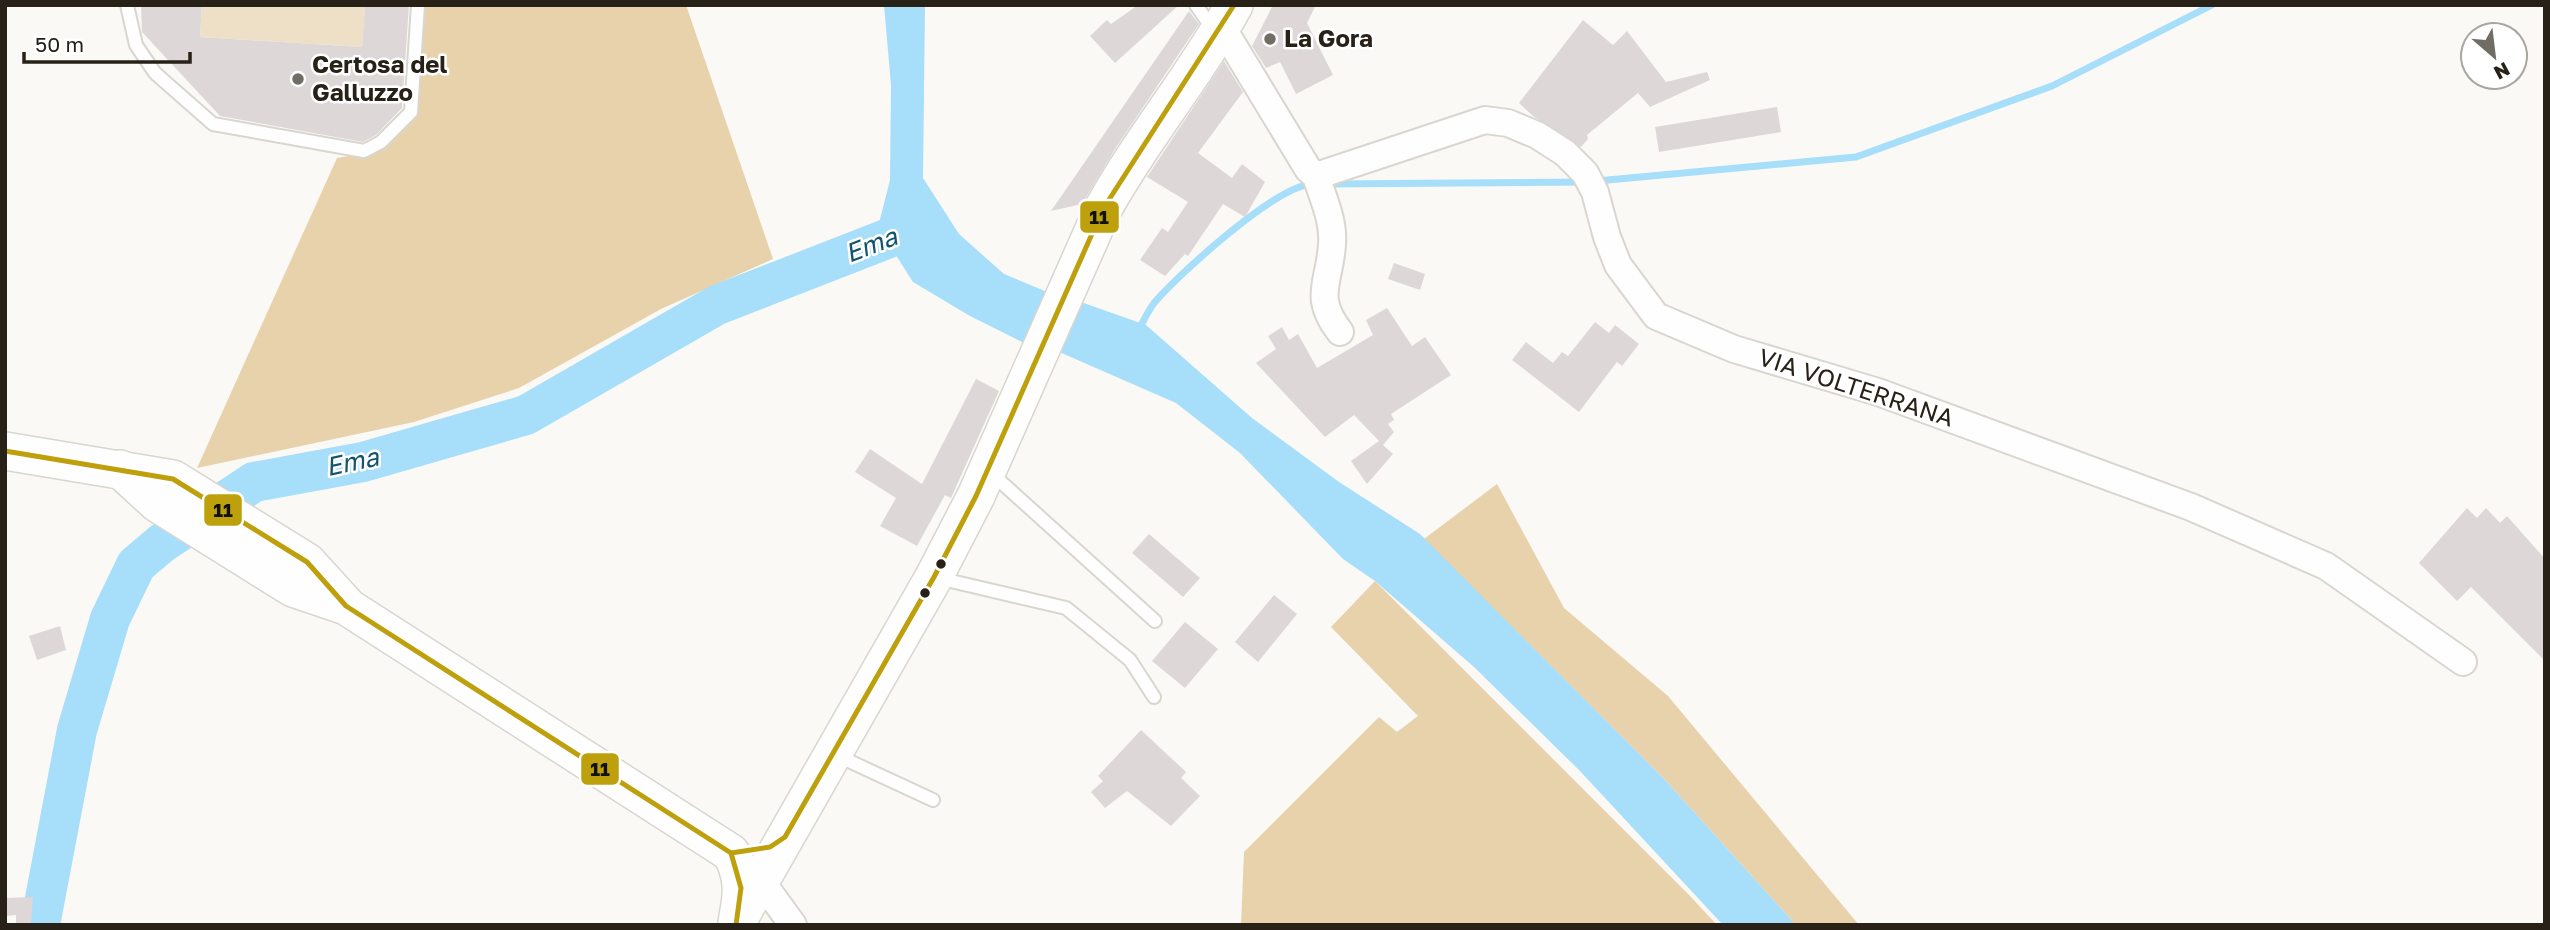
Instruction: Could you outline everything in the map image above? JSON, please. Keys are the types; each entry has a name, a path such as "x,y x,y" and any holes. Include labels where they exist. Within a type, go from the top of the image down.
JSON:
{"main road":[{"path":"737,923 742,884 739,867 759,856 833,753 934,577 988,471 1033,374 1085,250 1122,175 1217,18"},
{"path":"5,451 120,469 164,491 346,606 759,856"}],"street":[{"path":"1217,18 1308,169 1315,176 1330,218 1333,244 1322,298 1326,315 1339,332"},
{"name":"VIA VOLTERRANA","path":"1315,176 1485,120 1508,123 1537,135 1565,153 1585,173 1595,192 1606,237 1618,265 1656,316 1734,349 1878,391 2191,508 2326,566 2463,662"},
{"path":"759,856 793,925"}],"lane":[{"path":"127,5 136,45 155,73 213,124 364,151 381,142 411,112 418,5"},
{"path":"988,471 1155,621"},
{"path":"934,577 1066,608 1130,660 1154,697"},
{"path":"833,753 933,800"}],"shaded area":[{"path":"202,5 365,5 362,47 200,37"},
{"path":"423,5 686,5 773,259 661,309 519,388 414,422 197,468 337,158 378,151 413,120"},
{"path":"1497,484 1564,608 1668,696 1859,925 1796,925 1666,781 1424,539"},
{"path":"1375,581 1717,925 1241,925 1244,852 1379,717 1397,732 1418,716 1331,627"}],"water":[{"path":"884,5 925,5 923,178 959,234 1004,274 1052,294 1028,345 970,316 913,282 878,227 890,180 891,85"},
{"path":"1078,301 1146,325 1252,418 1339,482 1420,534 1666,781 1796,925 1723,925 1579,770 1474,667 1375,581 1343,559 1240,453 1176,403 1057,351"}],"building":[{"name":"Certosa del Galluzzo","path":"141,5 202,5 200,37 362,47 365,5 409,5 402,108 376,135 363,142 220,116 142,32"},
{"path":"1138,5 1179,5 1115,63 1090,36 1107,20 1111,24"},
{"path":"1273,5 1316,5 1307,23 1333,75 1296,94 1280,62 1266,68 1252,46"},
{"path":"1189,11 1199,24 1117,146 1082,204 1051,211"},
{"path":"1583,20 1613,45 1627,31 1666,82 1707,72 1710,80 1650,107 1638,93 1587,135 1588,139 1581,147 1533,116 1519,103"},
{"path":"1224,61 1243,92 1198,153 1232,178 1242,164 1265,182 1245,217 1223,204 1188,256 1185,254 1165,276 1140,260 1162,228 1168,232 1188,202 1147,177"},
{"path":"1777,107 1781,132 1659,152 1655,127"},
{"path":"1394,263 1425,274 1420,290 1388,279"},
{"path":"1387,308 1412,346 1425,337 1451,375 1391,414 1394,420 1388,424 1394,432 1383,445 1393,454 1367,484 1351,461 1379,441 1354,415 1325,437 1256,363 1276,349 1268,336 1282,327 1289,340 1298,334 1317,368 1373,335 1366,320"},
{"path":"1595,322 1609,333 1615,325 1639,344 1622,366 1617,362 1579,412 1512,360 1526,342 1553,363 1562,352 1568,356"},
{"path":"976,379 999,391 951,498 945,495 917,546 880,526 896,498 855,472 870,449 922,484"},
{"path":"2467,508 2477,518 2486,508 2500,523 2507,516 2545,559 2545,661 2471,587 2457,601 2419,563"},
{"path":"1149,534 1200,578 1183,597 1132,553"},
{"path":"1274,595 1297,614 1258,662 1235,642"},
{"path":"1185,622 1218,649 1185,688 1152,661"},
{"path":"60,626 66,650 37,660 29,636"},
{"path":"1141,730 1186,772 1181,778 1200,796 1171,826 1127,791 1105,808 1091,792 1103,781 1098,776"},
{"path":"33,897 31,925 16,925 16,915 5,916 5,898"}],"waterway":[{"path":"1597,181 1856,157 2052,86 2212,5"},
{"path":"1328,184 1582,182"},
{"path":"1138,331 1154,303 1184,272 1229,233 1276,199 1297,188 1313,184"},
{"name":"Ema","path":"40,925 77,730 110,619 136,565 162,543 254,482 363,462 526,415 717,305 920,226"}],"transit line":[{"name":"11","path":"731,853 770,847 785,837 934,577 976,496 1103,209 1234,5"},
{"name":"11","path":"5,451 173,479 307,562 346,606 731,853 741,888 736,925"}],"place":[{"name":"La Gora","path":"1270,39"},
{"name":"Certosa del Galluzzo","path":"298,79"}]}
